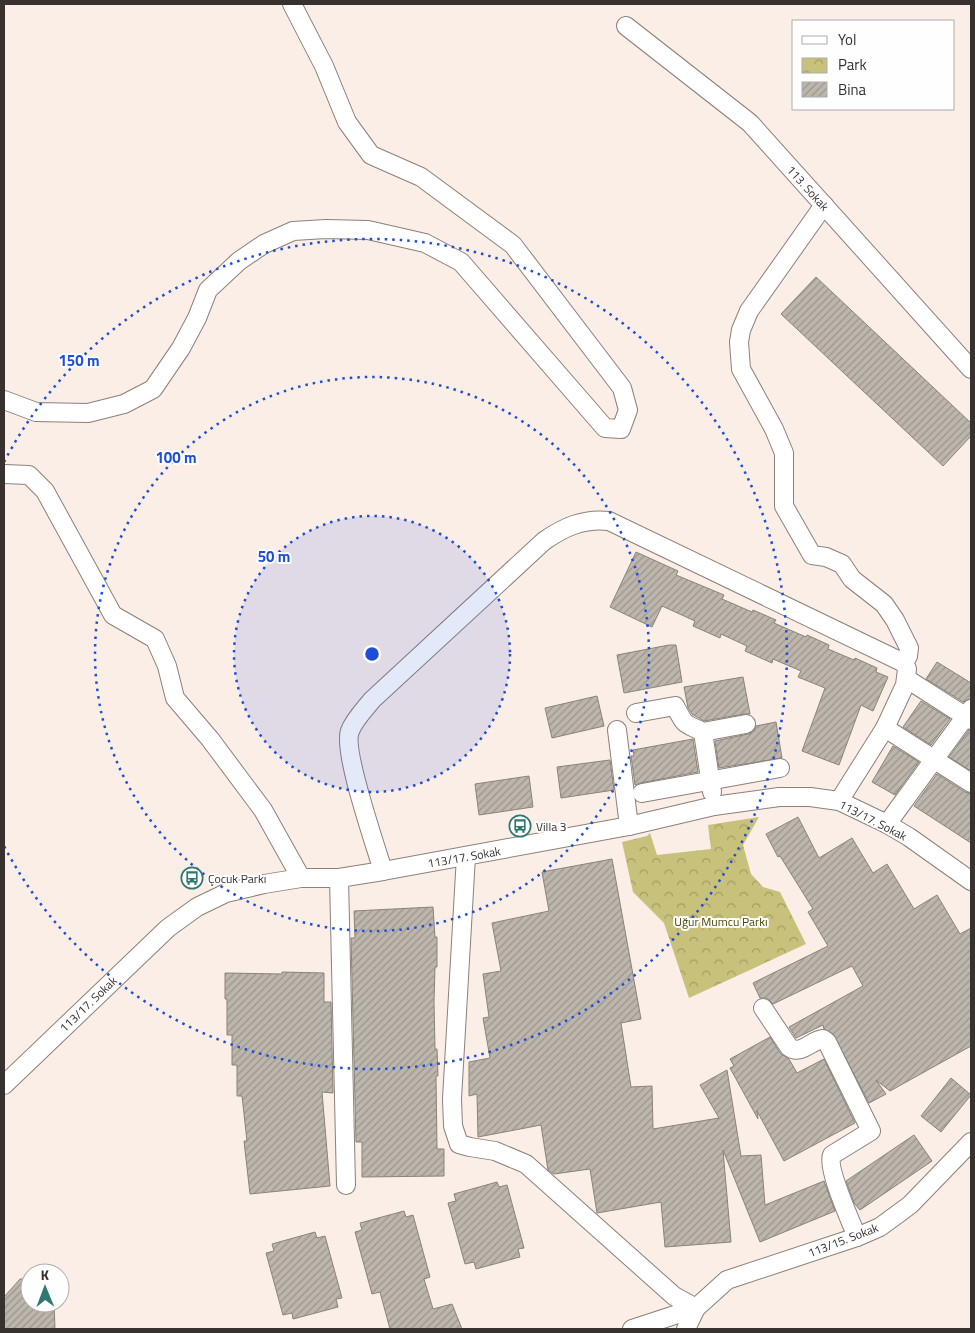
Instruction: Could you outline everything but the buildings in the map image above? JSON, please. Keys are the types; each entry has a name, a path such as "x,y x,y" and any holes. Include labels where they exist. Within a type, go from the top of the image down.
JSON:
{"street":[{"path":"4,400 36,412 88,413 124,404 153,389 181,348 197,318 208,290 239,260 264,244 293,231 326,229 368,230 426,244 461,262 605,428 621,429 628,410 622,388 513,245 421,176 371,155 347,122 324,66 292,4"},
{"name":"113. Sokak","path":"626,26 750,123 971,369"},
{"path":"824,206 748,311 739,342 741,369 774,429 784,453 784,506 812,555 826,557 842,564 852,579 884,604 895,620 909,648 905,671 885,728 839,801"},
{"path":"4,474 29,475 45,491 114,615 155,639 167,666 175,698 210,739 263,810 301,878"},
{"path":"383,871 351,762 347,740 350,730 372,700 544,541 572,524 595,519 609,521 905,671 969,715 934,759 887,824"},
{"path":"636,713 675,706 688,727 702,732 746,724"},
{"path":"885,728 971,783"},
{"path":"617,730 630,826"},
{"path":"702,732 714,806"},
{"path":"642,793 780,768"},
{"name":"113/17. Sokak","path":"4,1085 168,928 197,907 226,894 264,884 301,878 339,878 383,871 630,826 714,806 778,797 810,797 839,801 887,824 917,842 971,881"},
{"path":"466,856 452,1099 453,1126 459,1144 495,1151 526,1164 674,1296 696,1308"},
{"path":"339,878 346,1185"},
{"path":"763,1008 789,1047 794,1050 801,1050 817,1040 823,1039 827,1042 871,1131 832,1155 830,1160 833,1174 857,1238"},
{"name":"113/15. Sokak","path":"696,1308 727,1280 857,1238 880,1227 910,1205 971,1142"},
{"path":"632,1329 696,1308"},
{"path":"686,1329 696,1308"}],"green space":[{"name":"Uğur Mumcu Parkı","path":"759,817 743,845 751,874 763,887 780,892 806,944 689,998 664,923 633,892 622,842 647,836 650,833 657,855 711,849 708,825"}],"place":[{"name":"Villa 3","path":"520,826"},
{"name":"Çocuk Parkı","path":"192,878"}]}
